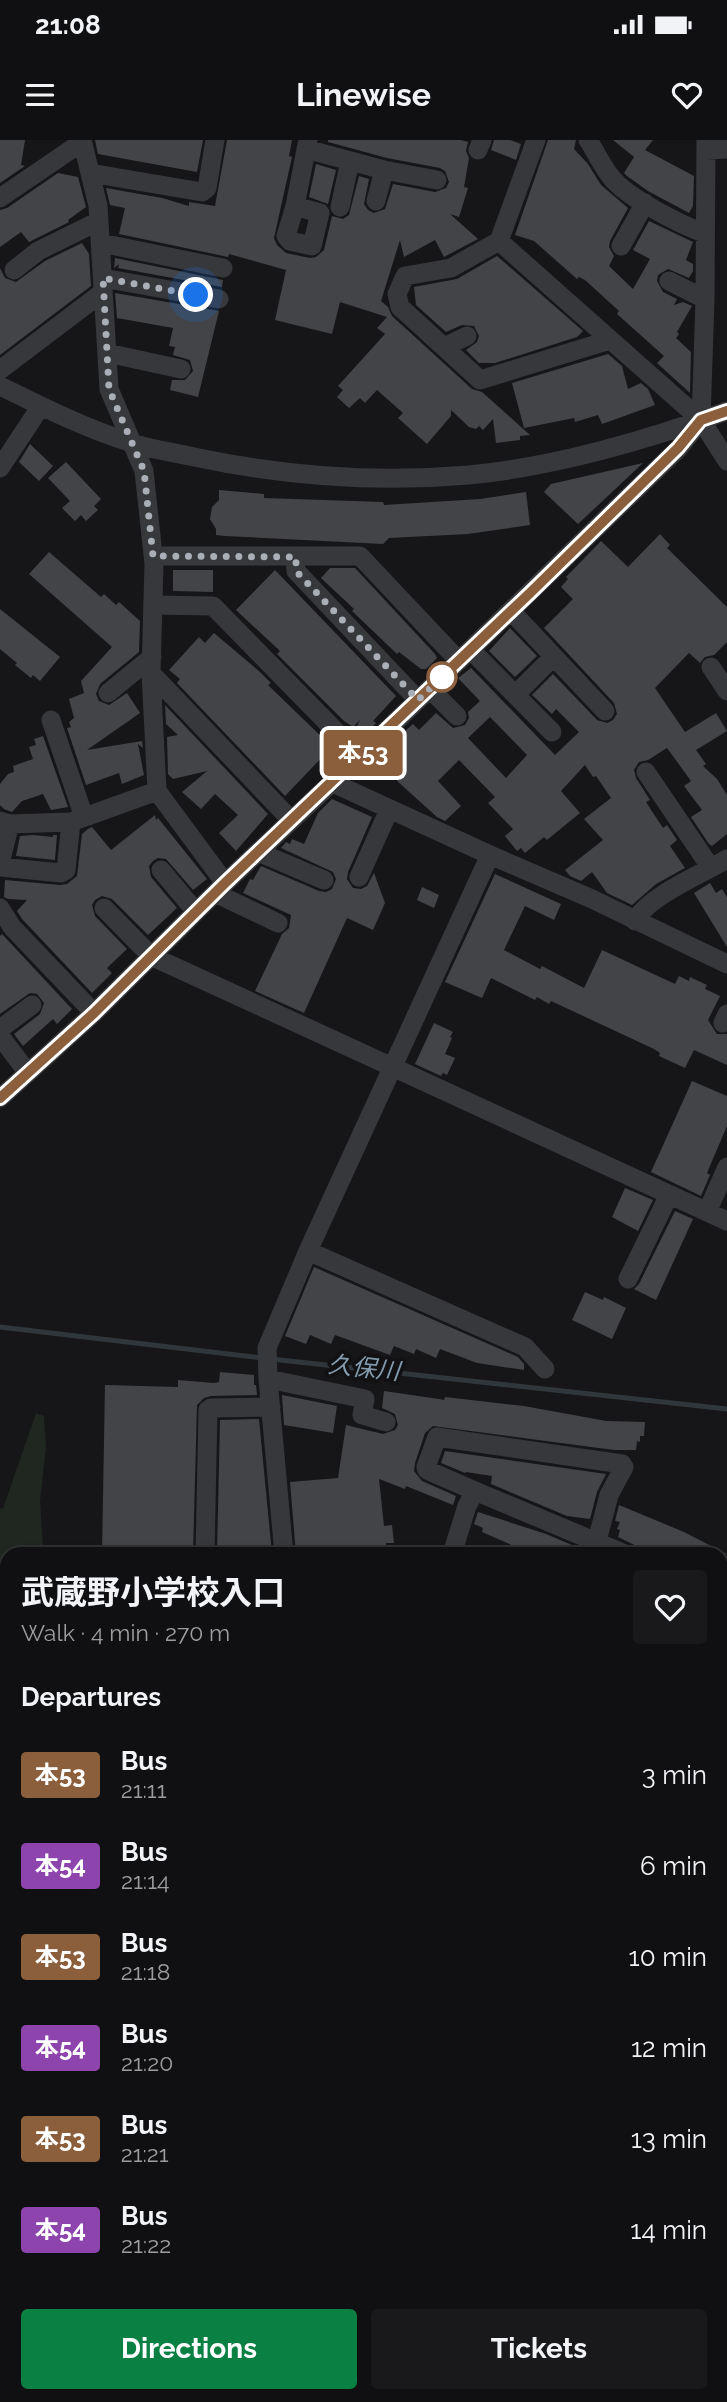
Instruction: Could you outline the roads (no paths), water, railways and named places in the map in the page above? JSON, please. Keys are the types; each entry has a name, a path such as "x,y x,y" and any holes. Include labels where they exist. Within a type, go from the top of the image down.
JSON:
{"street":[{"path":"90,173 202,192 207,188 215,140"},
{"path":"536,140 499,241 452,268 405,276 397,294 400,307 480,380 610,340"},
{"path":"588,140 612,179 687,228 704,233"},
{"path":"0,198 82,141 98,205 109,389 144,471 153,556 152,665 157,791 220,888 278,923"},
{"path":"295,206 307,145 350,161 437,180"},
{"path":"0,1098 94,1013 290,820 511,611 678,448 701,420 706,145 727,149"},
{"path":"340,207 350,161"},
{"path":"376,201 384,170"},
{"path":"621,246 645,203"},
{"path":"13,270 38,251 99,222"},
{"path":"499,241 701,420 727,461"},
{"path":"101,243 223,268"},
{"path":"669,281 705,299"},
{"path":"0,370 103,285 219,299"},
{"path":"444,347 467,336"},
{"path":"107,353 181,369"},
{"path":"0,386 41,406 132,443 270,471 375,478 472,475 535,465 612,446 727,411"},
{"path":"2,462 41,406"},
{"path":"153,556 360,556 465,655 516,694 552,732"},
{"path":"296,557 296,571 424,694 457,716"},
{"path":"153,605 213,606 359,756"},
{"path":"511,611 604,711"},
{"path":"516,694 554,657"},
{"path":"108,693 152,665"},
{"path":"152,665 290,820"},
{"path":"711,667 727,691"},
{"path":"51,720 78,820 66,870 61,873 0,865 5,823 78,820 157,791"},
{"path":"635,922 640,912 719,864 646,772"},
{"path":"331,782 592,899 727,964"},
{"path":"359,877 389,810"},
{"path":"258,852 324,880"},
{"path":"283,1547 267,1364 308,1251 490,855"},
{"path":"161,870 196,912"},
{"path":"0,908 12,927 94,1013"},
{"path":"104,908 151,956 727,1221"},
{"path":"0,1029 32,1005"},
{"path":"0,1037 28,1073"},
{"path":"707,1212 727,1167"},
{"path":"628,1279 669,1195"},
{"path":"308,1251 525,1347 545,1369"},
{"path":"267,1364 365,1399 362,1415 386,1422"},
{"path":"205,1547 208,1410 271,1407"},
{"path":"597,1541 609,1495 624,1467 622,1464 437,1437 434,1439 427,1470 610,1547"},
{"path":"454,1547 467,1506 475,1491"}],"waterway":[{"name":"久保川","path":"0,1327 727,1409"}]}
